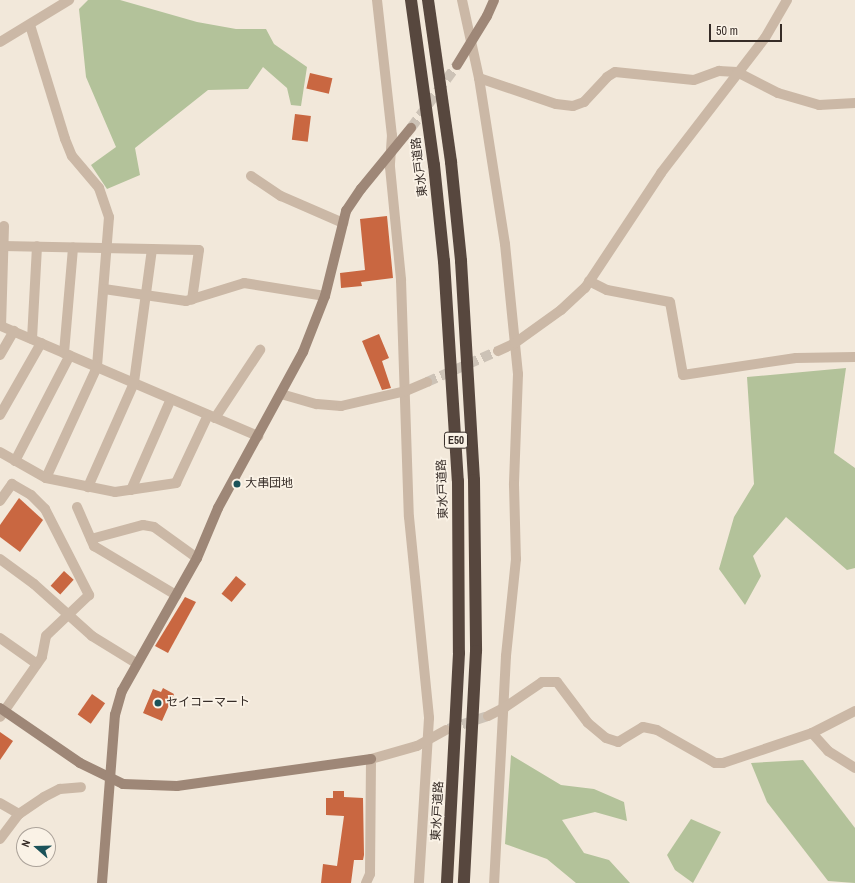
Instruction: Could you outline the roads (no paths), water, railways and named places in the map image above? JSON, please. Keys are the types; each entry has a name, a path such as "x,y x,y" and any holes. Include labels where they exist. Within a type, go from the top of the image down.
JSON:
{"highway":[{"name":"東水戸道路","path":"411,0 432,149 444,261 458,481 458,667 447,883"},
{"name":"E50","path":"428,0 451,162 461,261 474,480 476,651 464,883"}],"street":[{"path":"0,42 30,25 68,0"},
{"path":"377,0 391,127 391,152 402,280 410,517 429,740 419,883"},
{"path":"462,0 479,78 505,244 518,374 514,485 516,559 506,656 494,883"},
{"path":"457,65 471,45 494,0"},
{"path":"498,351 515,343 561,310 589,281 661,172 737,72 765,38 787,0"},
{"path":"30,25 65,139 72,156 99,188 109,217 108,248 96,367 46,478"},
{"path":"479,78 556,104 573,106 584,102 607,77 615,72 694,80 719,72 737,72 778,93 819,104 855,103"},
{"path":"102,883 114,716 122,691 136,663 197,558 218,508 303,352 325,296 343,223 352,201 411,128"},
{"path":"251,176 281,196 343,223"},
{"path":"4,226 1,326 258,436"},
{"path":"3,246 199,250 192,300"},
{"path":"0,415 37,341 38,246"},
{"path":"15,461 67,354 73,247"},
{"path":"88,487 134,383 152,249"},
{"path":"589,281 607,290 670,302 683,375 796,358 855,356"},
{"path":"104,288 146,295 192,300 244,283 325,296"},
{"path":"0,355 14,332"},
{"path":"0,452 46,478 115,492 176,483 212,416 260,350"},
{"path":"281,394 318,404 341,406 406,390 427,382"},
{"path":"131,490 171,399"},
{"path":"0,499 12,484 31,495 45,509 55,525 89,595 46,636 42,657 1,712 80,763 110,779 123,784 144,787 177,786 371,759 429,740 446,730"},
{"path":"77,508 94,546 176,595"},
{"path":"91,539 143,525 154,527 197,558"},
{"path":"0,559 34,584 92,636 136,663"},
{"path":"0,638 37,664"},
{"path":"488,716 504,708 542,682 557,682 588,723 606,738 618,742 643,727 657,730 715,764 723,763 812,733 855,711"},
{"path":"812,733 828,751 855,768"},
{"path":"366,883 370,874 371,759"},
{"path":"0,839 4,830 18,814 60,789 81,787"},
{"path":"0,802 18,814"}],"tunnel":[{"path":"411,128 457,65"},
{"path":"427,382 498,351"},
{"path":"448,729 488,716"}],"place":[{"name":"大串団地","path":"237,484"},
{"name":"セイコーマート","path":"158,703"}]}
